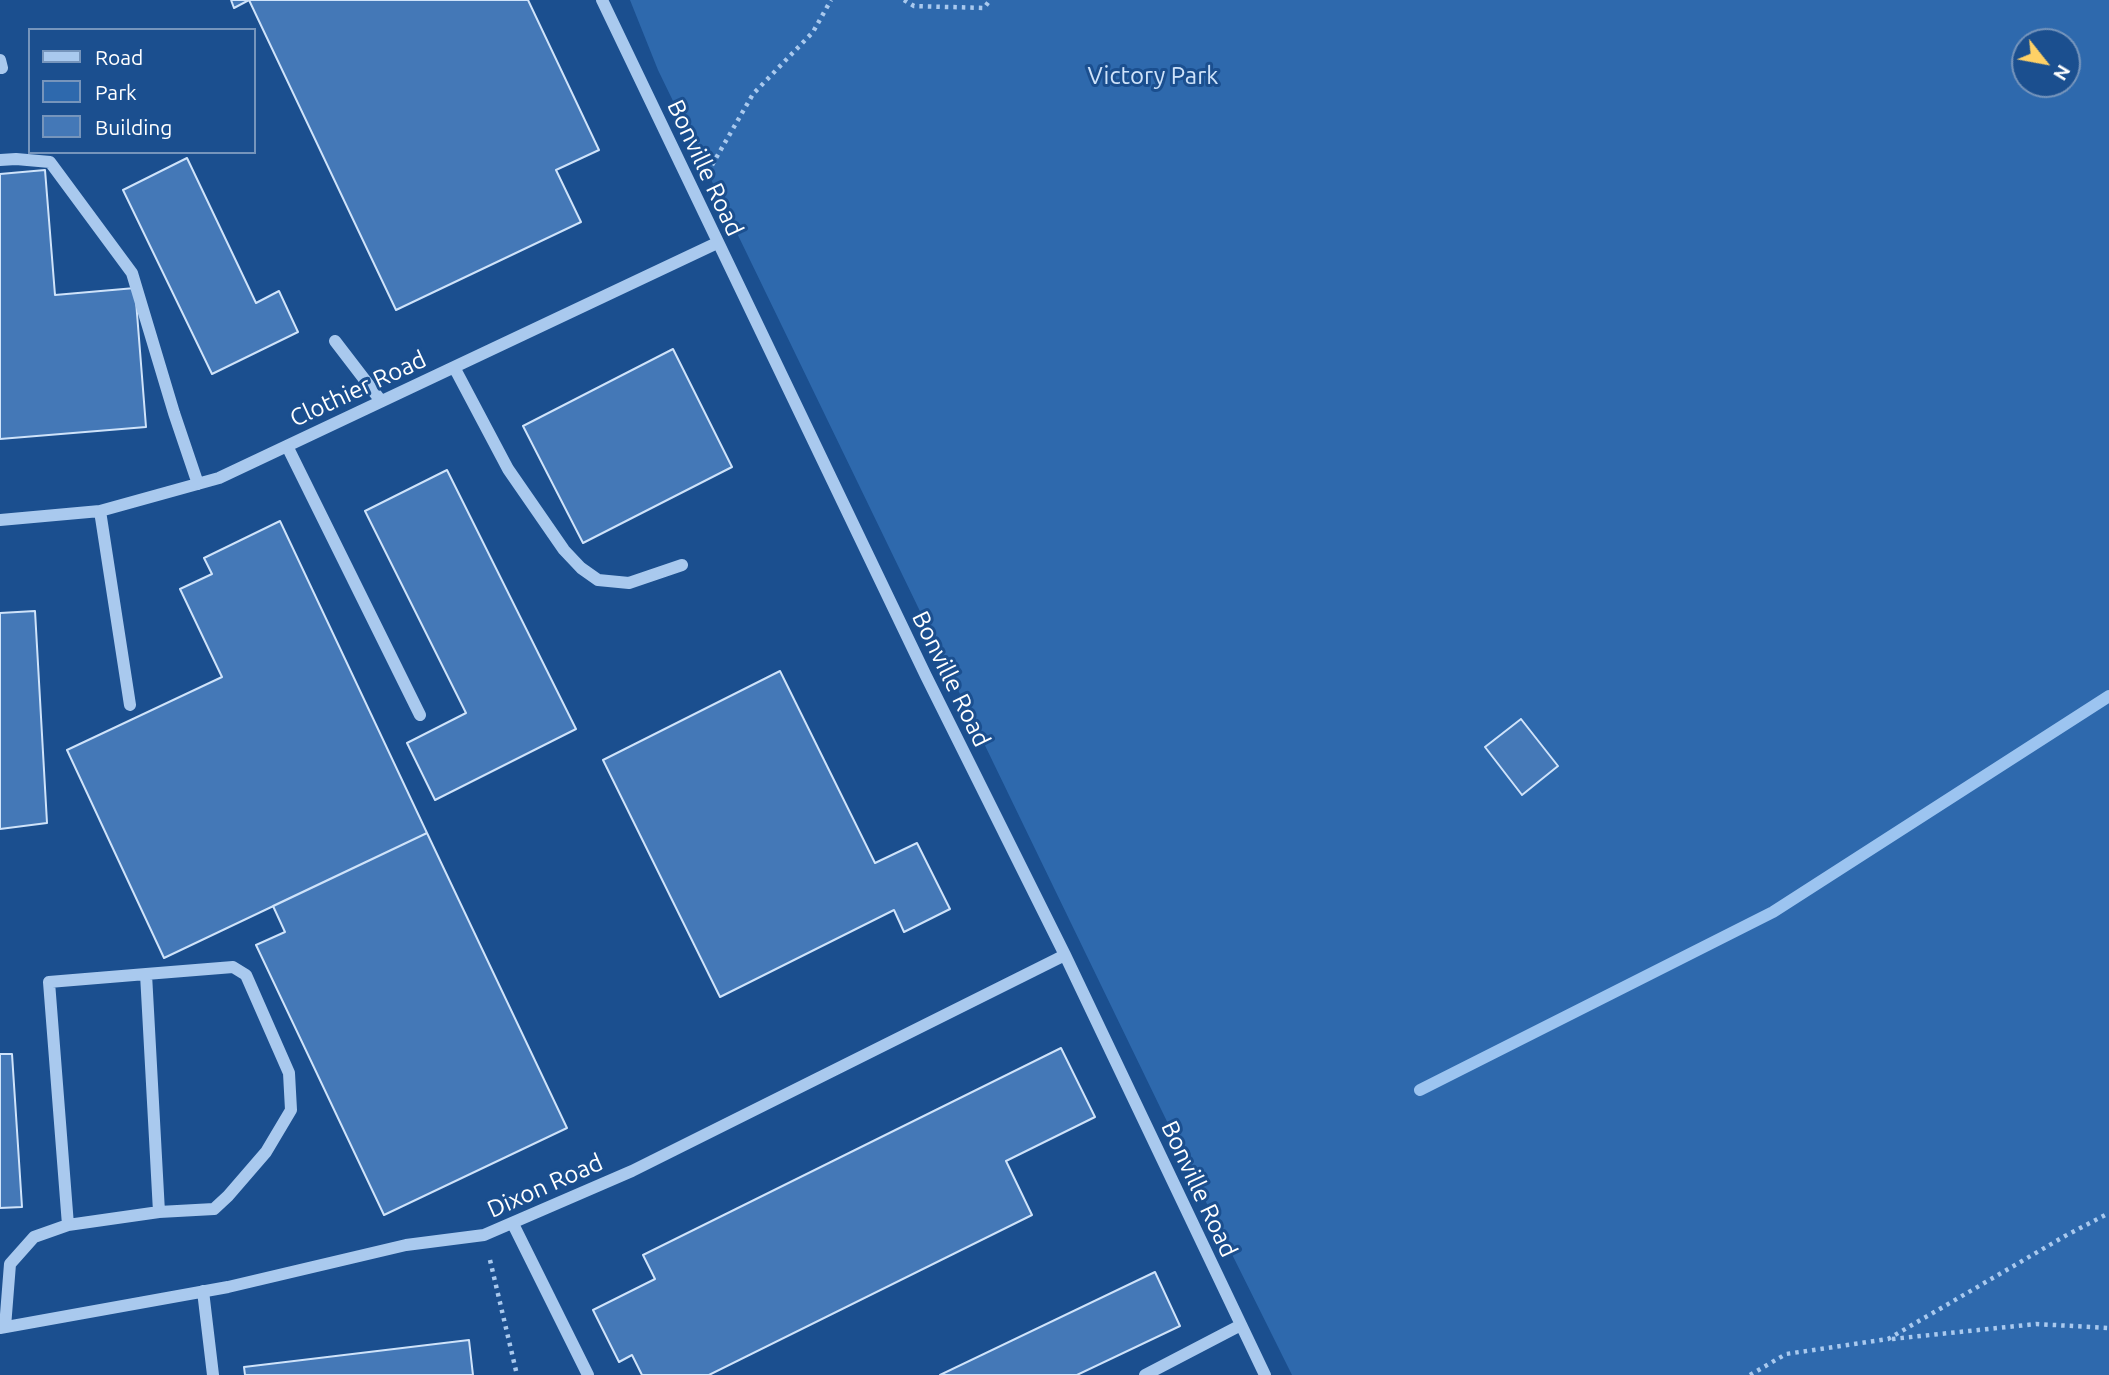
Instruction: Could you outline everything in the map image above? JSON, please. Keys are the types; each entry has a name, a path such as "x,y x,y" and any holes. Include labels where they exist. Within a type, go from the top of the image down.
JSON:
{"street":[{"name":"Bonville Road","path":"602,0 926,676 1065,955 1265,1375"},
{"path":"0,60 0,68"},
{"path":"0,160 50,162 132,272 198,484"},
{"name":"Clothier Road","path":"0,520 100,511 219,478 717,243"},
{"path":"335,341 381,401"},
{"path":"454,367 508,469 564,551 581,568 598,580 629,583 682,565"},
{"path":"287,446 420,715"},
{"path":"100,511 130,705"},
{"name":"Dixon Road","path":"2,1328 203,1291 406,1245 484,1235 632,1171 1065,955"},
{"path":"2,1328 10,1264 34,1237 68,1225 159,1212 214,1209 266,1152 291,1110 289,1073 246,975 233,967 49,982 68,1225"},
{"path":"146,974 159,1212"},
{"path":"513,1224 588,1375"},
{"path":"203,1291 213,1375"},
{"path":"1145,1375 1241,1325"}],"path":[{"path":"687,180 711,166 753,94 813,32 831,0"},
{"path":"904,0 914,6 984,8 990,0"},
{"path":"1888,1339 2109,1213"},
{"path":"484,1235 517,1375"},
{"path":"1750,1375 1786,1354 1888,1339 2036,1324 2109,1328"}],"green space":[{"name":"Victory Park","path":"630,0 2109,0 2109,1375 1292,1375 658,70"}],"building":[{"path":"231,0 249,0 234,8"},
{"path":"249,0 528,0 599,150 556,170 581,222 396,310"},
{"path":"187,158 256,303 279,291 298,332 212,374 123,190"},
{"path":"45,170 55,295 135,288 146,427 0,439 0,174"},
{"path":"673,349 732,467 583,543 523,426"},
{"path":"447,470 576,729 435,800 407,743 466,713 365,511"},
{"path":"280,521 427,833 164,958 67,750 222,677 180,589 212,574 204,558"},
{"path":"35,611 47,823 0,829 0,613"},
{"path":"780,671 875,863 917,843 950,909 904,932 894,910 720,997 603,760"},
{"path":"1521,719 1558,766 1522,795 1485,747"},
{"path":"427,833 567,1128 384,1215 256,945 285,932 273,906"},
{"path":"1061,1048 1095,1117 1006,1161 1032,1215 709,1375 642,1375 632,1355 619,1362 593,1310 655,1279 643,1255"},
{"path":"0,1054 12,1054 22,1207 0,1208"},
{"path":"1155,1272 1180,1326 1077,1375 940,1375"},
{"path":"469,1340 473,1375 245,1375 244,1367"}],"waterway":[{"path":"1420,1090 1773,912 2109,696"}]}
